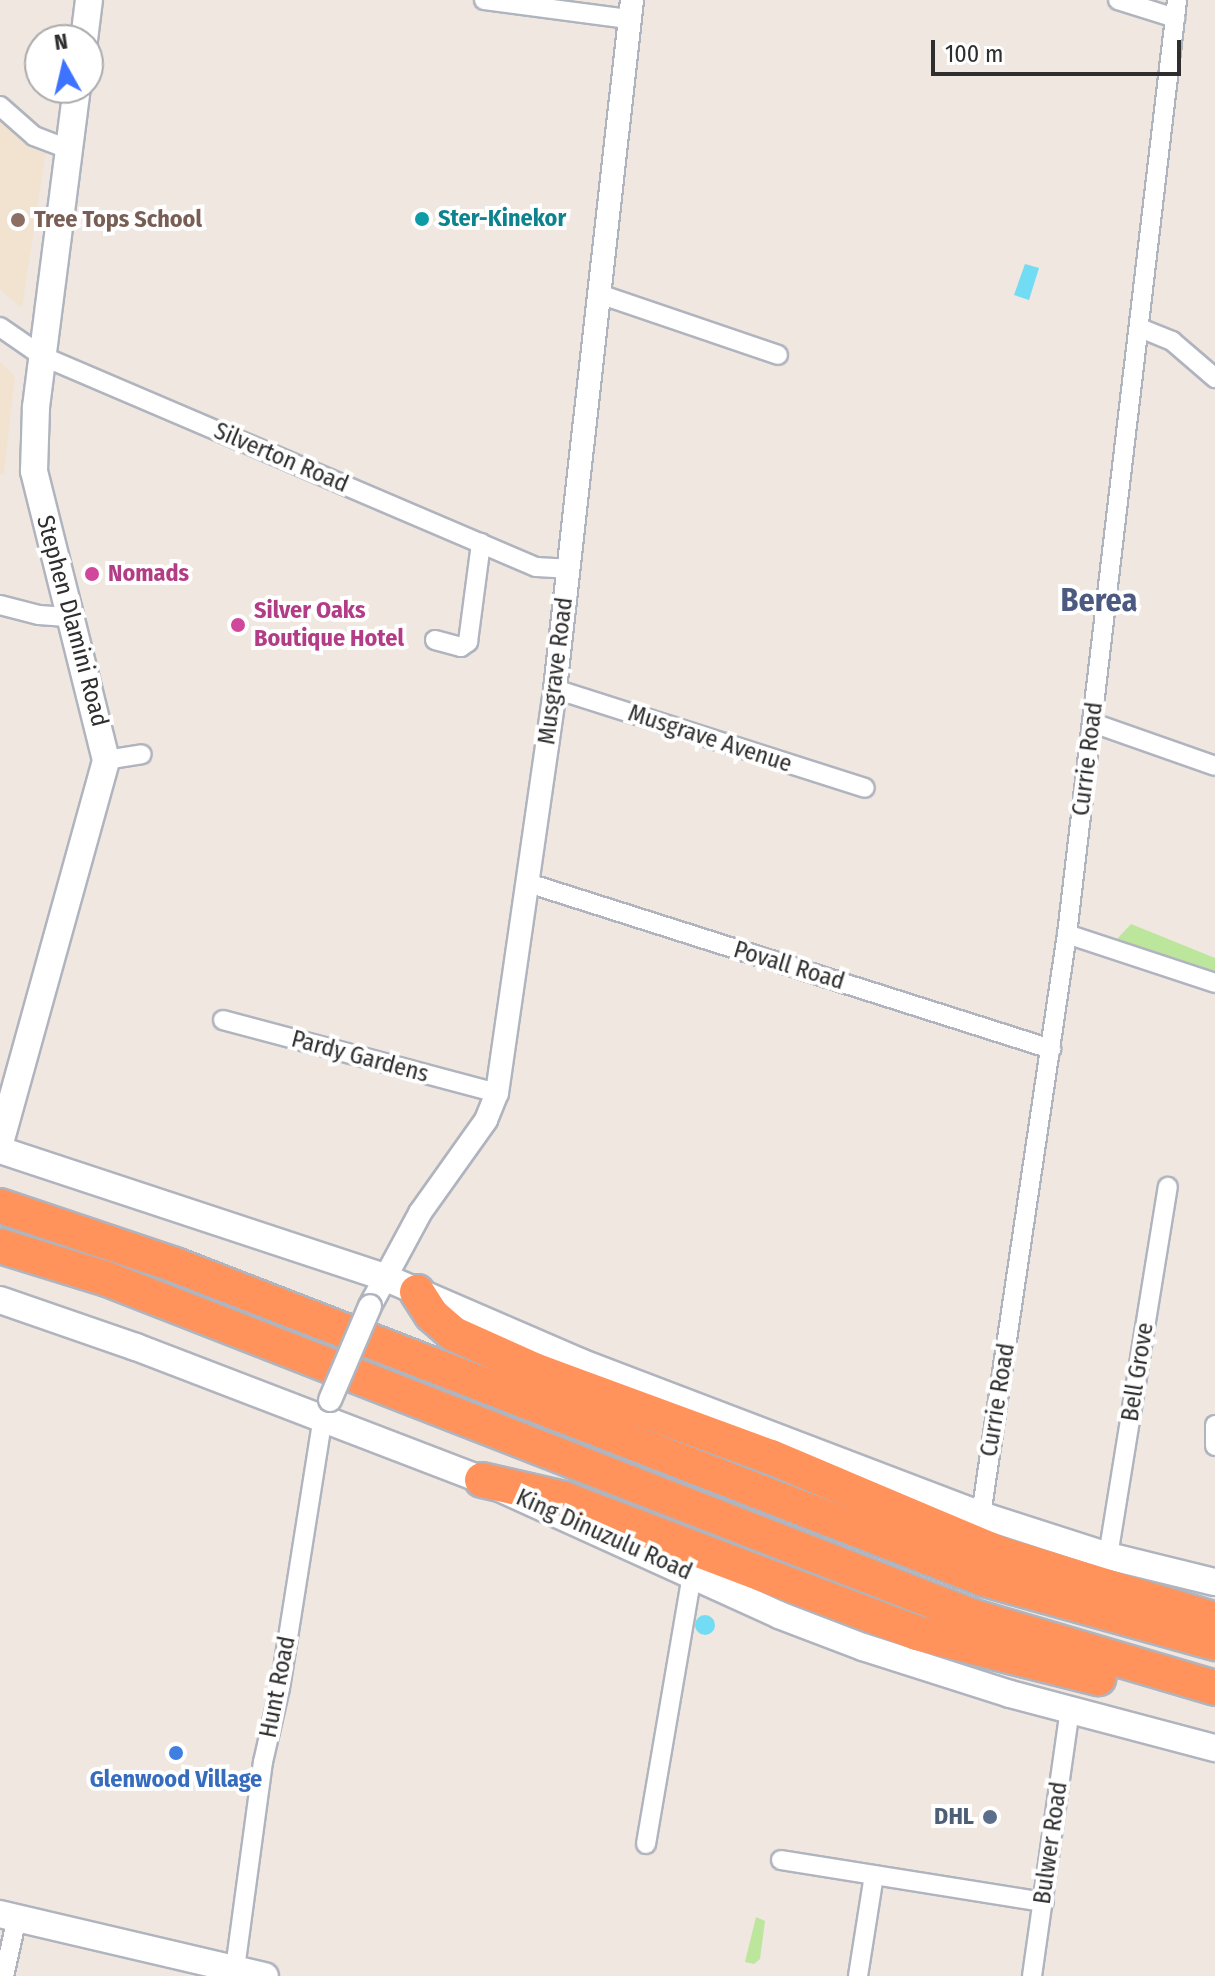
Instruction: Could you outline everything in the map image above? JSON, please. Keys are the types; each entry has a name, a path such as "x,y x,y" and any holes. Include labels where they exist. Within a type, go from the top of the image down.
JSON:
{"highway":[{"path":"0,1190 112,1232 175,1265"},
{"path":"0,1206 175,1265 984,1579 1215,1643"},
{"path":"0,1246 107,1279 971,1616 1215,1688"},
{"path":"0,1269 120,1305 206,1319"},
{"path":"417,1292 432,1315 454,1334 534,1370 771,1457 1001,1554 1215,1620"},
{"path":"482,1480 564,1499 917,1633 1215,1705"}],"main road":[{"path":"86,24 89,0"},
{"name":"Stephen Dlamini Road","path":"0,1143 106,760 34,471 42,356 75,104"},
{"path":"0,1150 384,1277 580,1362 981,1515 1108,1556 1215,1582"},
{"name":"King Dinuzulu Road","path":"0,1300 327,1408 692,1575 863,1647 1070,1710 1215,1748"},
{"path":"9,1916 265,1976"}],"street":[{"path":"484,0 630,9"},
{"path":"1118,0 1176,9"},
{"name":"Musgrave Road","path":"327,1408 384,1277 420,1213 486,1120 497,1093 555,689 630,9"},
{"name":"Currie Road","path":"981,1515 1067,934 1176,9"},
{"path":"0,106 34,136 68,149"},
{"path":"599,294 778,355"},
{"name":"Silverton Road","path":"0,327 42,356 536,567 569,569"},
{"path":"1140,328 1172,341 1215,378"},
{"path":"435,640 461,647 468,642 481,543"},
{"path":"0,605 70,617"},
{"name":"Musgrave Avenue","path":"555,689 865,788"},
{"path":"1093,723 1215,766"},
{"path":"106,760 142,754"},
{"name":"Povall Road","path":"528,883 1051,1049"},
{"path":"1067,934 1215,983"},
{"name":"Pardy Gardens","path":"223,1020 497,1093"},
{"name":"Bell Grove","path":"1108,1556 1168,1187"},
{"name":"Hunt Road","path":"235,1971 263,1762 280,1688 327,1408"},
{"path":"1215,1425 1215,1446"},
{"path":"646,1844 692,1575"},
{"name":"Bulwer Road","path":"1032,1976 1070,1710"},
{"path":"781,1860 1044,1902"},
{"path":"858,1976 874,1875"},
{"path":"4,1976 9,1916"}],"shaded area":[{"name":"Tree Tops School","path":"0,112 46,150 22,308 0,290"},
{"path":"0,362 15,376 4,475 0,474"}],"green space":[{"path":"1131,924 1215,958 1215,971 1117,939"},
{"path":"756,1917 765,1921 760,1959 754,1964 745,1962"}],"water":[{"path":"1025,264 1039,268 1029,300 1014,295"},
{"path":"705,1615 712,1618 715,1625 712,1632 705,1635 698,1632 695,1625 698,1618"}],"place":[{"name":"Ster-Kinekor","path":"422,219"},
{"name":"Tree Tops School","path":"18,220"},
{"name":"Nomads","path":"92,574"},
{"name":"Silver Oaks Boutique Hotel","path":"238,625"},
{"name":"Glenwood Village","path":"176,1753"},
{"name":"DHL","path":"990,1817"}],"district":[{"name":"Berea","path":"1099,600"}]}
